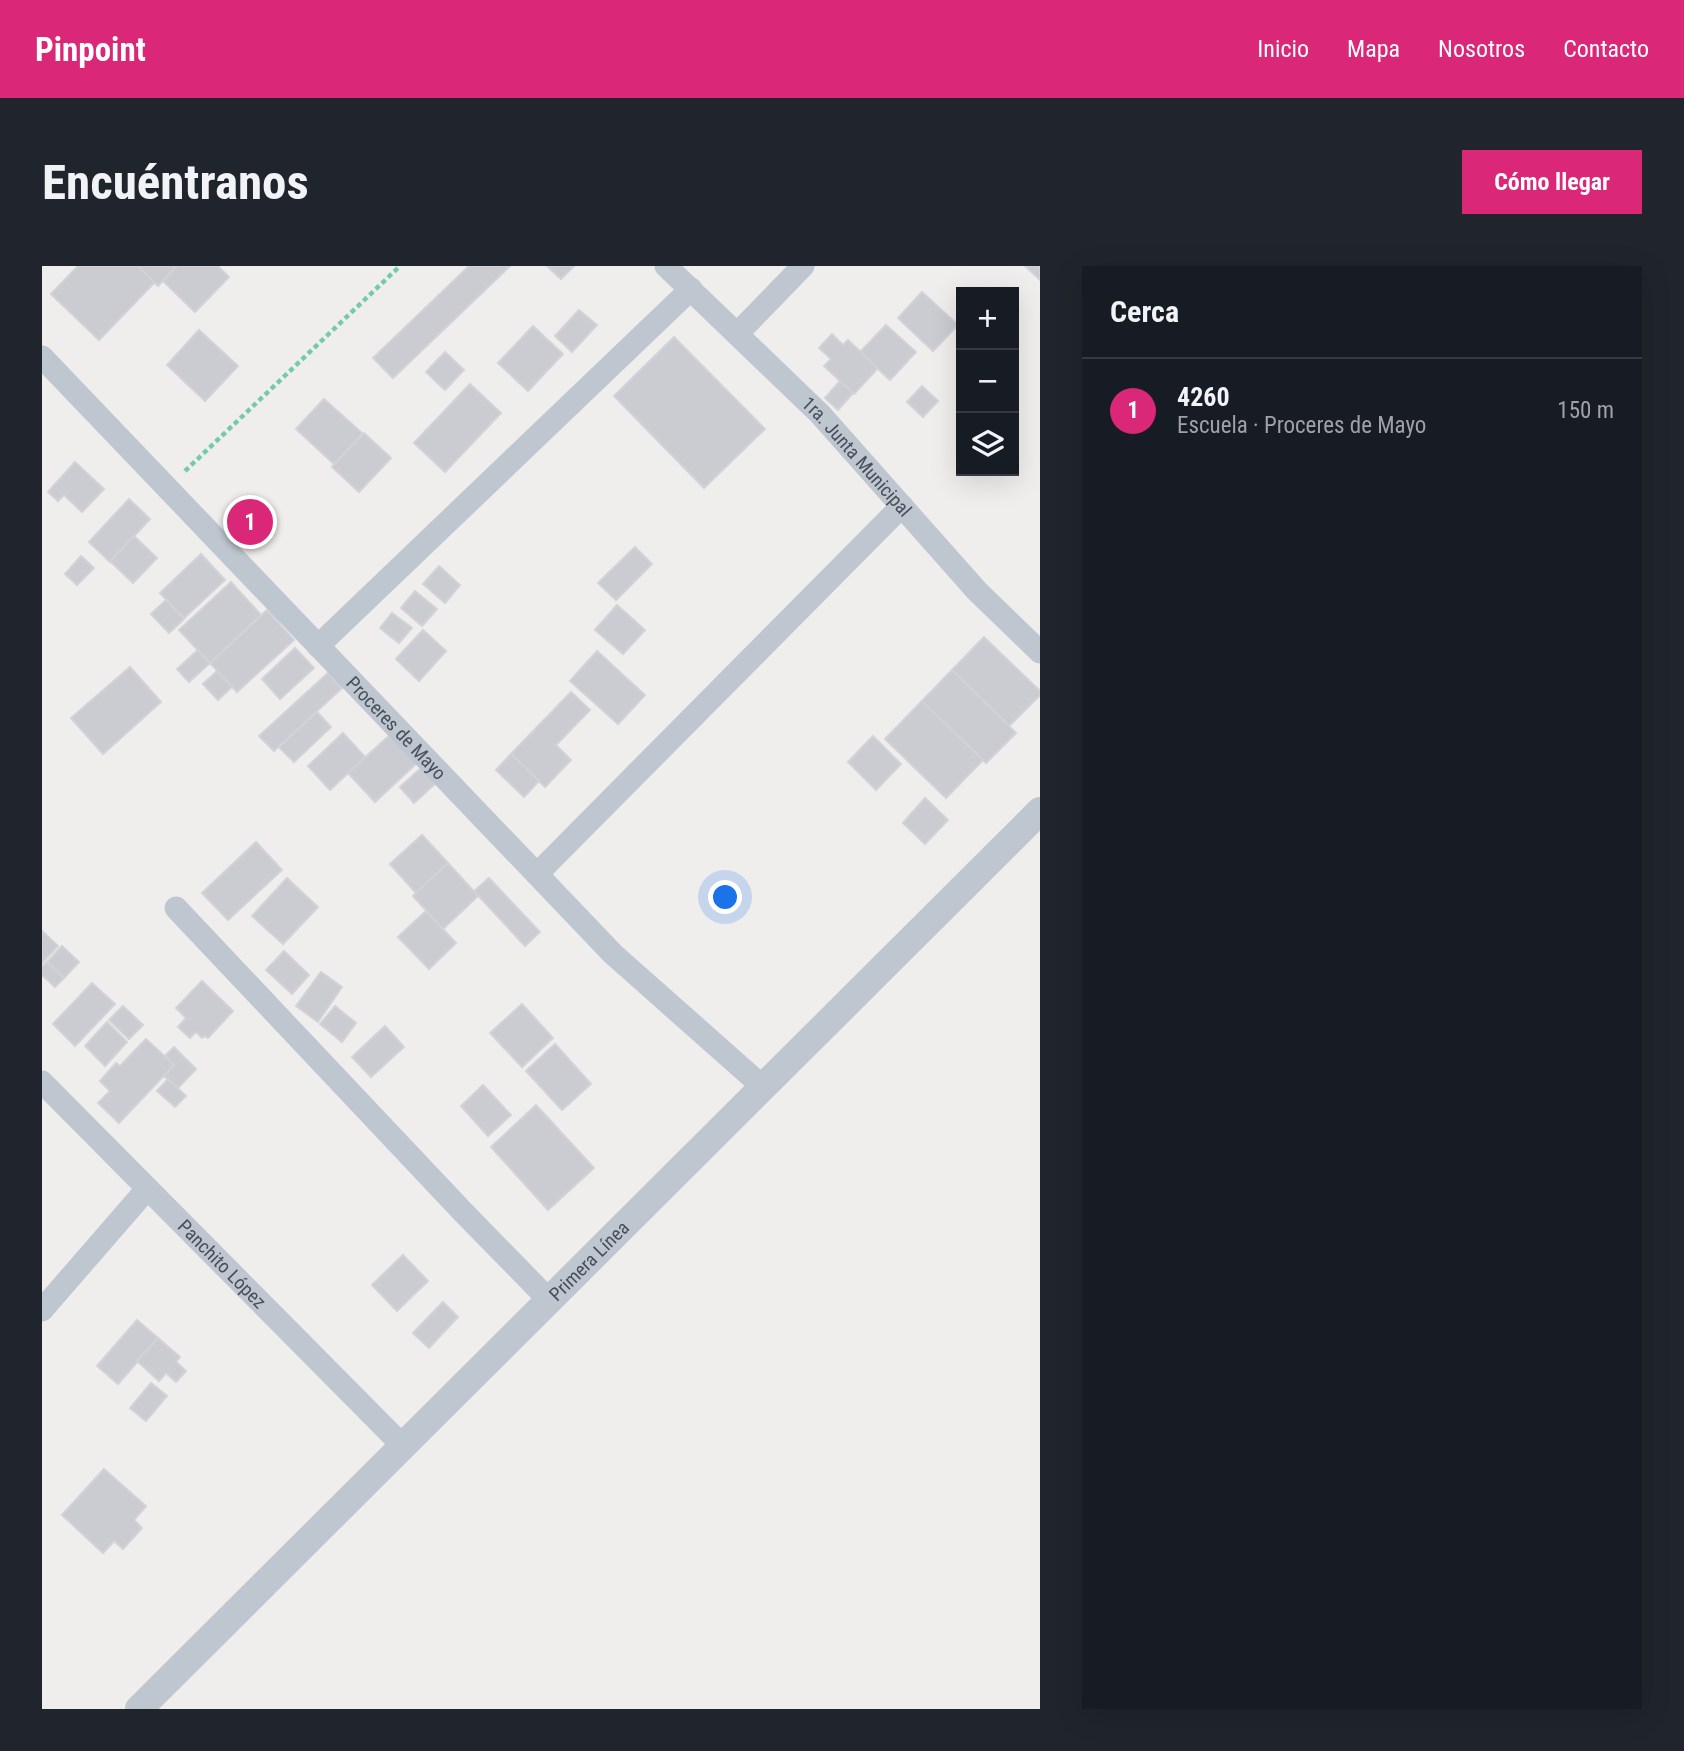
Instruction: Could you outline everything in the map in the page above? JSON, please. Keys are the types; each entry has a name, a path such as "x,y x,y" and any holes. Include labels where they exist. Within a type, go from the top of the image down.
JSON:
{"street":[{"name":"1ra. Junta Municipal","path":"666,266 820,414 977,591 1040,652"},
{"path":"737,334 803,266"},
{"path":"318,646 691,289"},
{"name":"Proceres de Mayo","path":"42,357 613,954 764,1087"},
{"path":"537,874 902,506"},
{"name":"Primera Línea","path":"139,1709 1040,811"},
{"path":"176,908 549,1300"},
{"name":"Panchito López","path":"42,1083 403,1446"},
{"path":"42,1310 147,1189"}],"path":[{"path":"167,488 400,266"}],"building":[{"path":"78,266 138,266 155,282 99,340 51,294"},
{"path":"138,266 177,266 158,286"},
{"path":"177,266 218,266 229,277 195,312 163,281"},
{"path":"469,266 510,266 393,378 373,358"},
{"path":"547,266 574,266 561,279"},
{"path":"1025,266 1040,266 1040,280"},
{"path":"922,292 956,323 956,327 933,351 898,318"},
{"path":"579,310 597,325 572,352 555,336"},
{"path":"886,325 916,352 890,380 860,352"},
{"path":"533,326 563,354 528,391 498,363"},
{"path":"199,330 238,366 205,401 167,365"},
{"path":"832,334 843,345 848,340 878,368 854,394 824,366 831,359 819,348"},
{"path":"674,337 765,429 704,488 614,396"},
{"path":"445,352 464,370 445,390 426,372"},
{"path":"840,381 853,393 838,410 825,398"},
{"path":"470,384 501,413 445,472 414,443"},
{"path":"922,386 938,401 923,417 907,402"},
{"path":"324,399 363,434 334,464 296,429"},
{"path":"364,433 391,458 359,492 332,467"},
{"path":"75,462 104,489 82,512 64,495 58,501 48,492"},
{"path":"129,499 150,519 110,562 89,542"},
{"path":"134,536 157,558 133,583 110,561"},
{"path":"635,547 652,564 616,600 598,583"},
{"path":"201,554 225,580 184,618 160,593"},
{"path":"81,556 94,568 77,585 65,574"},
{"path":"439,566 460,585 445,603 423,584"},
{"path":"231,582 261,615 210,663 179,630"},
{"path":"415,591 437,609 422,626 401,608"},
{"path":"166,600 184,619 169,633 151,614"},
{"path":"617,605 645,630 623,654 595,630"},
{"path":"267,610 294,640 237,692 210,663"},
{"path":"392,613 412,628 399,643 380,628"},
{"path":"423,630 446,651 419,681 396,659"},
{"path":"984,637 1040,691 1040,695 1009,726 952,670"},
{"path":"295,648 314,668 280,699 262,679"},
{"path":"198,650 210,663 189,682 177,669"},
{"path":"597,651 645,695 618,724 570,681"},
{"path":"130,667 161,702 103,754 71,718"},
{"path":"952,670 1016,733 986,763 922,701"},
{"path":"217,671 232,687 218,700 203,684"},
{"path":"328,673 342,688 274,751 259,736"},
{"path":"571,692 590,710 556,745 571,760 545,787 511,754"},
{"path":"922,701 983,760 946,798 885,739"},
{"path":"317,712 331,727 294,762 279,747"},
{"path":"343,733 365,757 330,790 308,766"},
{"path":"391,734 417,763 375,802 348,773"},
{"path":"873,736 901,764 876,790 848,762"},
{"path":"511,754 539,781 524,797 496,770"},
{"path":"421,768 435,784 414,803 400,787"},
{"path":"925,798 948,820 925,844 903,823"},
{"path":"422,835 448,863 416,893 390,864"},
{"path":"256,842 282,870 228,920 202,893"},
{"path":"448,863 478,896 443,929 413,896"},
{"path":"287,878 318,907 283,944 252,916"},
{"path":"489,878 540,932 525,946 474,891"},
{"path":"426,911 456,943 429,969 398,937"},
{"path":"42,931 58,946 42,963"},
{"path":"62,946 79,962 64,978 47,962"},
{"path":"284,951 309,975 292,994 266,970"},
{"path":"47,962 64,978 55,987 42,975 42,967"},
{"path":"321,972 342,987 318,1022 296,1006"},
{"path":"202,981 233,1011 208,1038 202,1038 196,1032 190,1038 178,1027 186,1018 176,1008"},
{"path":"92,983 115,1004 75,1046 53,1024"},
{"path":"522,1004 553,1038 522,1067 490,1033"},
{"path":"123,1006 143,1025 129,1039 109,1020"},
{"path":"335,1006 356,1023 342,1042 320,1024"},
{"path":"107,1022 127,1042 105,1066 85,1046"},
{"path":"385,1026 404,1047 371,1077 352,1057"},
{"path":"146,1039 174,1065 119,1123 98,1103 110,1091 100,1081 116,1063 120,1066"},
{"path":"555,1044 591,1084 562,1110 526,1071"},
{"path":"174,1047 196,1069 177,1089 164,1076 174,1065 165,1056"},
{"path":"168,1079 186,1096 175,1107 157,1091"},
{"path":"483,1085 511,1115 488,1136 461,1106"},
{"path":"536,1105 594,1168 548,1210 491,1147"},
{"path":"403,1255 428,1281 397,1311 372,1285"},
{"path":"443,1302 458,1317 429,1348 413,1333"},
{"path":"137,1320 158,1338 118,1384 97,1366"},
{"path":"158,1338 180,1357 176,1362 186,1371 176,1382 166,1373 159,1381 137,1361"},
{"path":"151,1383 167,1396 146,1421 130,1408"},
{"path":"104,1469 146,1506 134,1520 142,1528 123,1549 114,1541 103,1553 62,1515"}],"place":[{"name":"4260","path":"250,522"}]}
